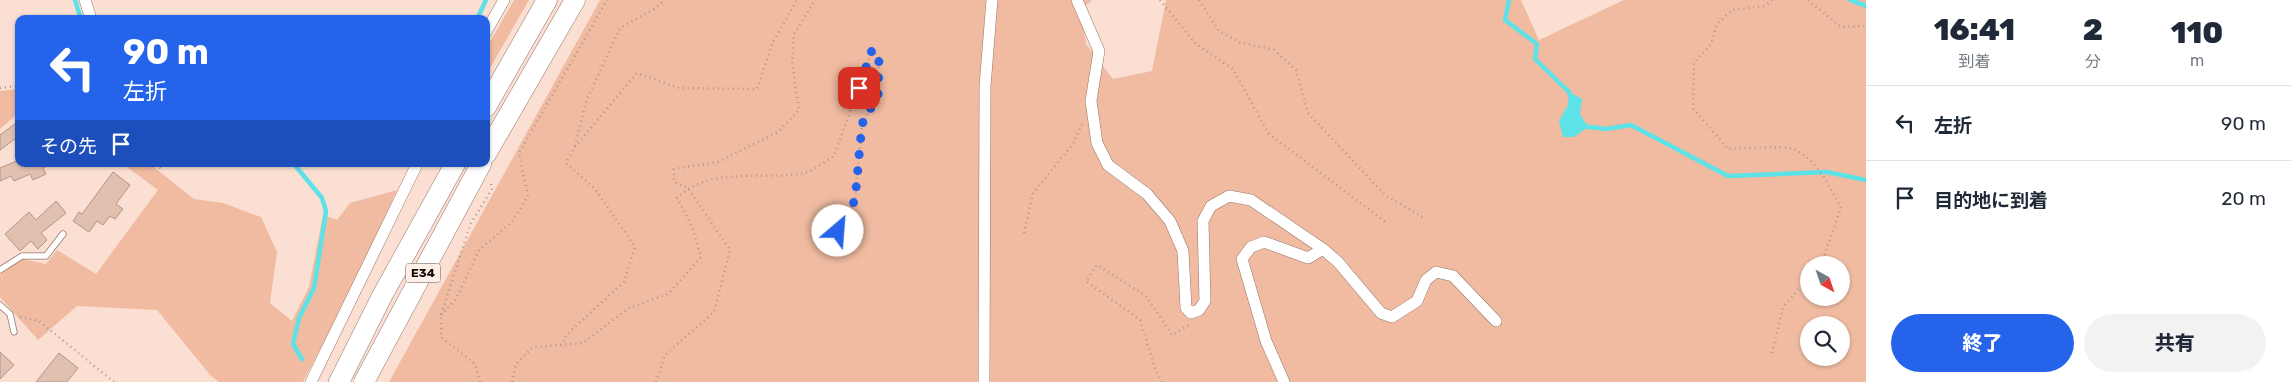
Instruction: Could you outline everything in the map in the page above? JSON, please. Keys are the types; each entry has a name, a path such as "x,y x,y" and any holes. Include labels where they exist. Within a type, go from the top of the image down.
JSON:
{"highway":[{"path":"490,101 546,0"},
{"path":"490,147 575,0"},
{"name":"E34","path":"339,382 382,296 453,167"},
{"name":"E34","path":"364,382 485,171"}],"street":[{"path":"85,0 90,15"},
{"path":"490,25 504,0"},
{"path":"984,382 985,86 992,0"},
{"path":"1077,0 1099,51 1091,101 1097,143 1108,165 1147,194 1170,220 1184,251 1186,308 1191,313 1199,310 1205,301 1203,220 1211,206 1229,196 1250,200 1323,249 1338,262 1380,313 1392,317 1417,301 1426,280 1436,272 1453,276 1496,321"},
{"path":"311,382 416,167"},
{"path":"1284,382 1266,341 1242,259 1251,246 1264,242 1308,258 1323,249"}],"lane":[{"path":"0,270 22,256 46,256 63,234"},
{"path":"0,304 10,314 14,332"}],"path":[{"path":"442,315 456,299 479,250 512,222 528,196 519,152 607,0"},
{"path":"574,148 587,99 620,28 654,9 665,0"},
{"path":"561,346 567,334 624,282 636,247 595,189 566,163 574,148 637,73 679,88 757,88 773,42 797,0"},
{"path":"656,382 665,355 714,312 730,250 688,188 674,182 674,169 718,162 778,132 799,110 792,62 794,34 815,0"},
{"path":"1160,0 1196,44 1232,69 1268,133 1387,223"},
{"path":"1199,0 1219,31 1239,42 1274,50 1296,70 1308,113 1385,195 1426,219"},
{"path":"1772,0 1765,6 1732,10 1717,24 1711,44 1694,63 1693,108 1728,149 1792,148 1813,163 1826,179 1841,208 1824,256"},
{"path":"1808,0 1841,27 1866,26"},
{"path":"512,382 516,364 533,347 583,343 629,308 668,294 701,257 692,226 677,198 688,188 723,176 805,173 834,156 872,50 879,57 878,95 862,124 855,200 838,231"},
{"path":"0,88 15,86"},
{"path":"1024,233 1033,193 1073,144 1091,101"},
{"path":"159,167 162,170"},
{"path":"480,382 475,364 441,337 442,315 470,225 492,189 485,171"},
{"path":"1162,382 1156,371 1140,320 1086,281 1096,265 1146,296 1172,335 1188,326 1191,313"},
{"path":"1772,353 1783,307 1800,288"},
{"path":"10,314 39,321 114,382"}],"shaded area":[{"path":"514,0 529,0 490,68 490,42"},
{"path":"600,0 1092,0 1081,10 1086,44 1113,79 1152,71 1166,0 1521,0 1539,40 1624,0 1866,0 1866,382 389,382"},
{"path":"15,89 15,116 0,129 0,91"},
{"path":"127,167 154,167 194,199 223,203 261,217 277,252 270,303 292,321 309,287 323,215 337,220 350,203 397,190 356,281 303,382 219,382 211,376 157,310 77,306 38,340 0,297 0,275 22,259 46,264 57,250 96,274 158,190"}],"water":[{"path":"1569,92 1582,99 1580,114 1588,127 1574,137 1563,137 1559,121 1568,105"}],"building":[{"path":"15,124 15,139 0,150 0,135"},
{"path":"15,162 15,167 45,167 43,168 46,174 33,180 30,174 14,181 11,176 0,181 0,168"},
{"path":"113,172 130,185 116,204 123,209 115,219 110,216 103,225 97,221 89,232 73,221 79,212 82,214"},
{"path":"56,201 66,213 41,233 47,240 38,249 31,241 20,251 5,234 29,212 36,220"},
{"path":"0,352 14,365 0,379"},
{"path":"59,353 78,368 67,382 36,382"}],"waterway":[{"path":"75,0 80,15"},
{"path":"479,15 486,0"},
{"path":"1509,0 1505,20 1537,44 1535,59 1569,92 1570,96"},
{"path":"1850,0 1866,6"},
{"path":"1582,126 1606,129 1631,125 1728,176 1827,172 1866,180"},
{"path":"296,167 322,198 326,211 314,288 299,318 293,344 302,359"}],"route":[{"path":"838,231 855,200 862,124 878,95 879,57 872,50 859,88"}]}
